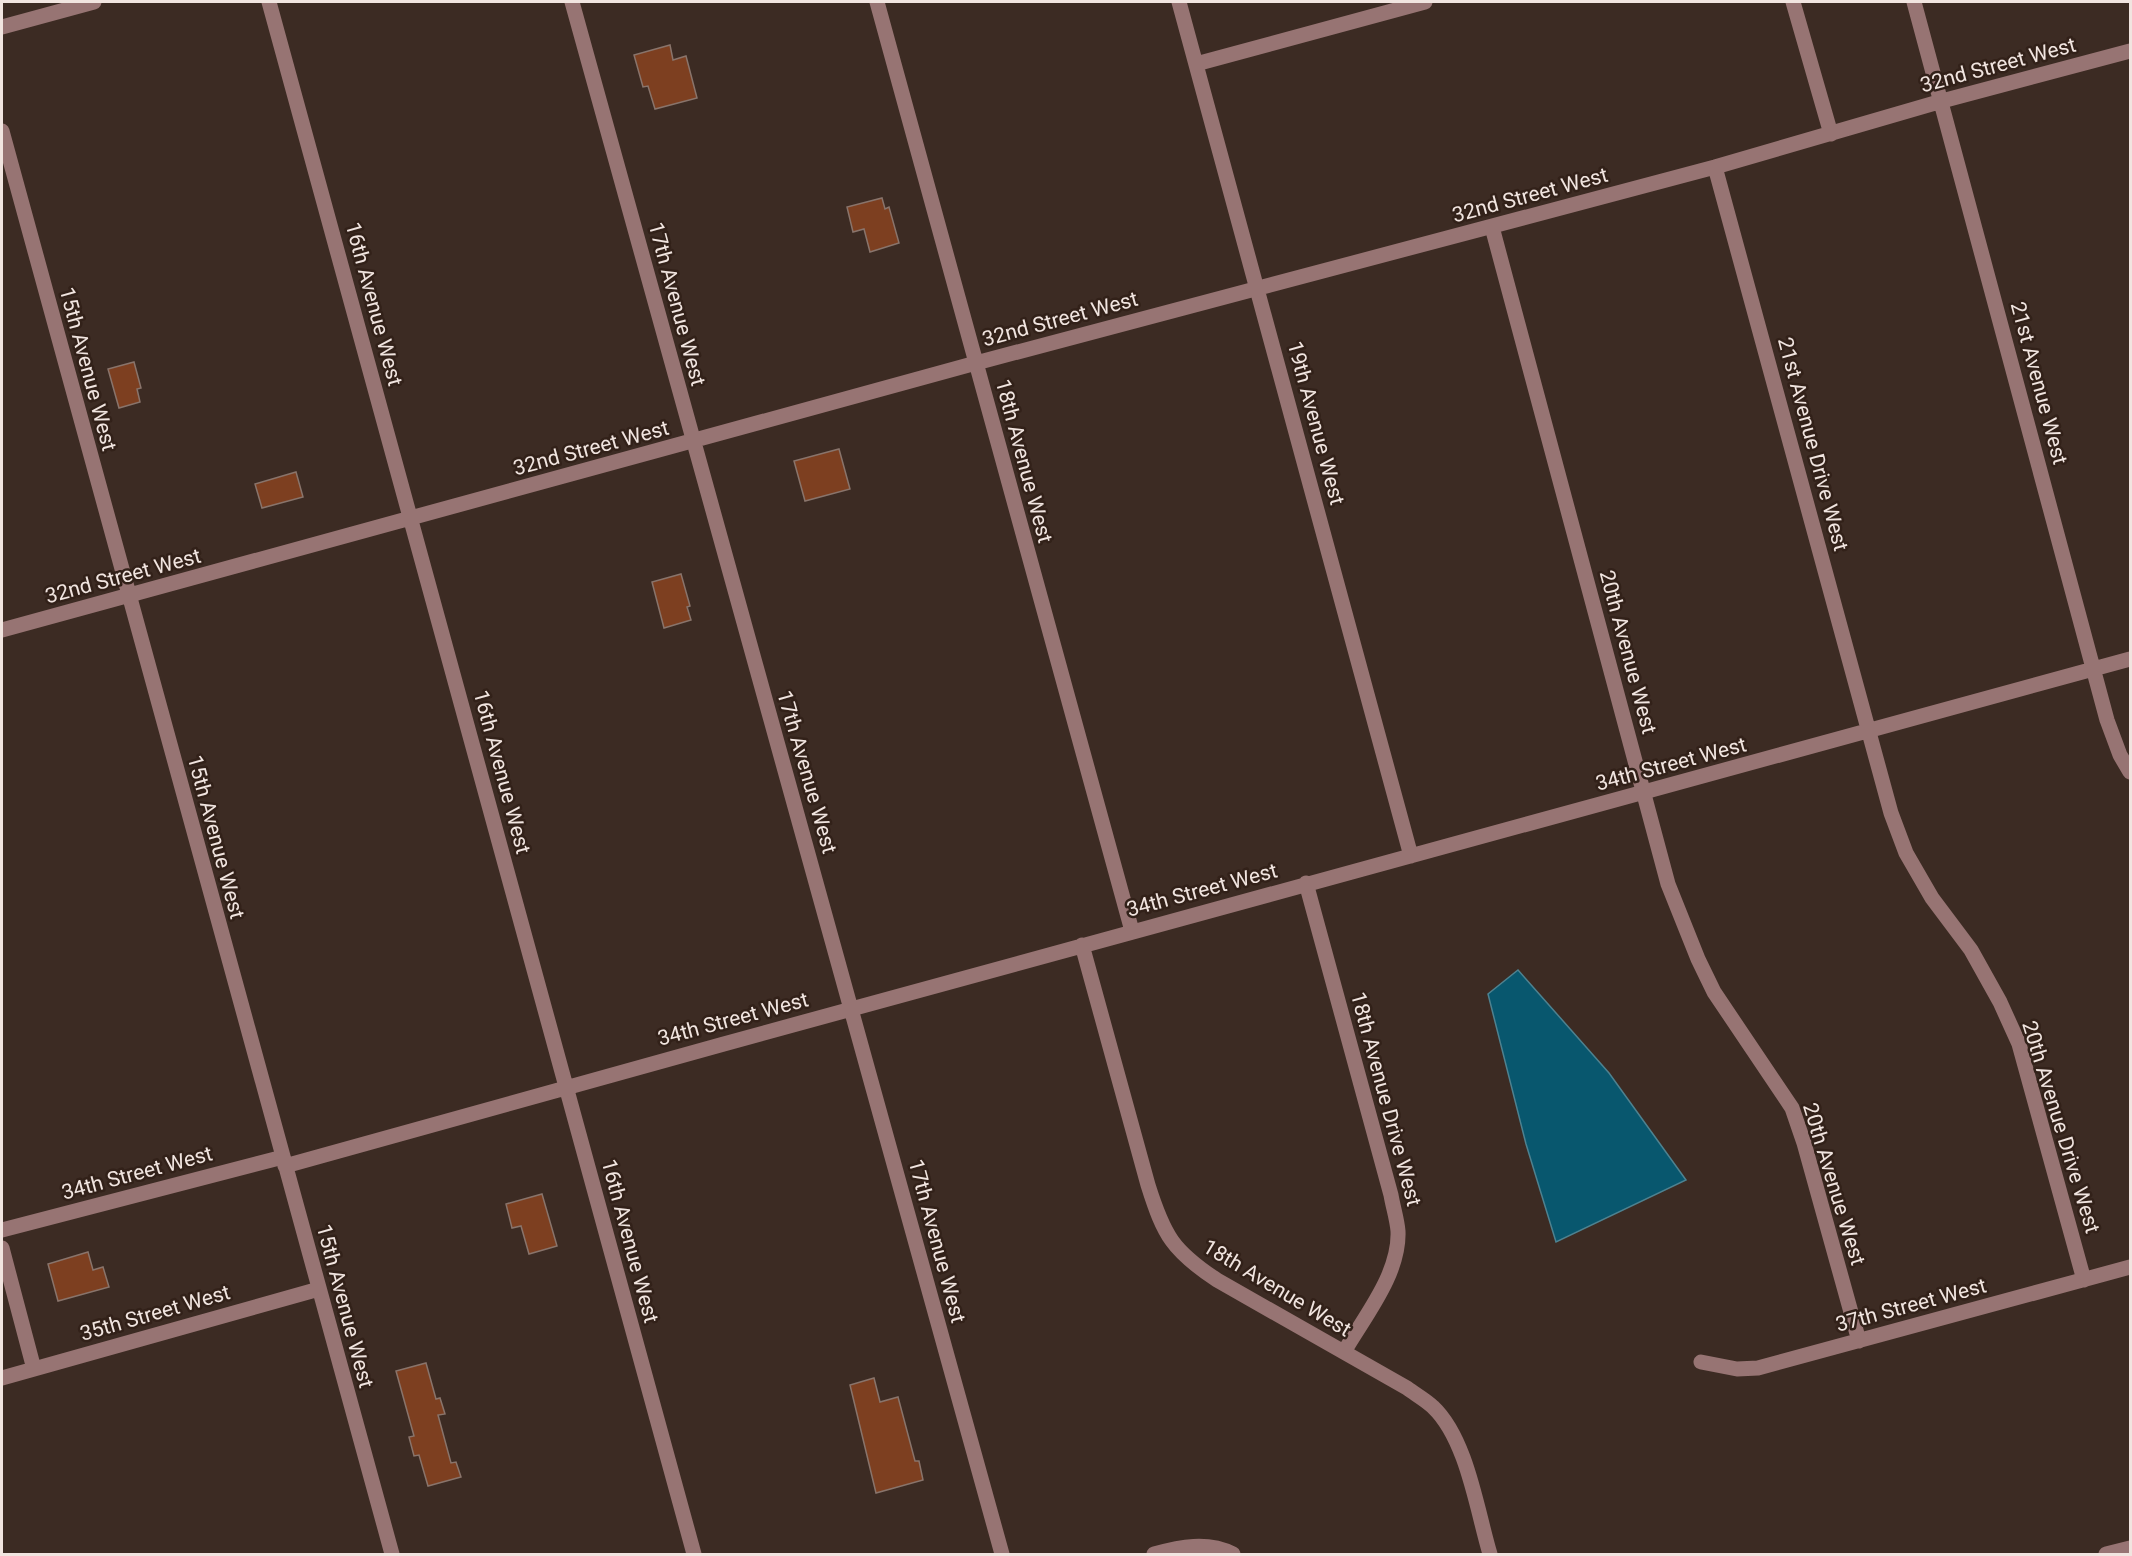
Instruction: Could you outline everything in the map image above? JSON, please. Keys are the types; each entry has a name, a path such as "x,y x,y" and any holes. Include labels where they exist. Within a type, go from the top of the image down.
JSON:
{"street":[{"path":"2,27 94,2"},
{"name":"16th Avenue West","path":"269,2 694,1554"},
{"name":"17th Avenue West","path":"572,2 1002,1554"},
{"name":"18th Avenue West","path":"877,2 1132,931"},
{"name":"19th Avenue West","path":"1179,2 1411,856"},
{"path":"1196,64 1425,2"},
{"path":"1793,2 1831,134"},
{"name":"21st Avenue West","path":"1914,2 2107,720 2120,755 2130,772"},
{"name":"32nd Street West","path":"2,630 976,363 1715,167 1942,101 2130,51"},
{"name":"15th Avenue West","path":"2,131 392,1554"},
{"name":"21st Avenue Drive West","path":"1715,167 1870,732"},
{"name":"20th Avenue West","path":"1492,227 1668,884 1714,992 1792,1108 1804,1143 1859,1341"},
{"name":"34th Street West","path":"2,1230 284,1161 566,1087 2130,659"},
{"name":"20th Avenue Drive West","path":"1870,732 1892,813 1906,853 1932,898 1971,950 2000,1002 2019,1044 2084,1280"},
{"name":"18th Avenue Drive West","path":"1306,883 1391,1195 1398,1231 1394,1258 1384,1283 1344,1353"},
{"name":"18th Avenue West","path":"1082,945 1158,1219 1170,1241 1188,1261 1217,1280 1407,1388 1433,1406 1445,1420 1465,1466 1490,1554"},
{"path":"2,1248 34,1369"},
{"name":"37th Street West","path":"1701,1362 1737,1369 1758,1368 2130,1267"},
{"name":"35th Street West","path":"2,1378 319,1289"},
{"path":"1154,1554 1198,1546 1210,1546 1233,1554"},
{"path":"2106,1554 2130,1548"}],"water":[{"path":"1518,970 1609,1073 1686,1180 1556,1242 1526,1144 1488,994"}],"building":[{"path":"670,45 673,60 686,56 697,98 655,109 648,86 643,87 634,55"},
{"path":"882,198 885,209 889,207 899,243 870,252 864,229 853,232 847,207"},
{"path":"134,362 141,388 137,389 140,402 119,408 108,369"},
{"path":"839,449 850,489 805,501 794,461"},
{"path":"296,472 303,497 262,508 255,484"},
{"path":"681,574 690,606 687,607 691,620 664,628 652,582"},
{"path":"542,1194 557,1246 529,1254 521,1226 512,1228 506,1204"},
{"path":"88,1252 93,1270 103,1267 109,1287 58,1301 48,1264"},
{"path":"426,1363 436,1399 440,1398 445,1414 438,1415 451,1463 456,1462 461,1477 428,1486 419,1455 414,1456 409,1437 414,1436 396,1371"},
{"path":"874,1378 880,1402 898,1397 915,1461 919,1461 923,1480 876,1493 850,1385"}]}
